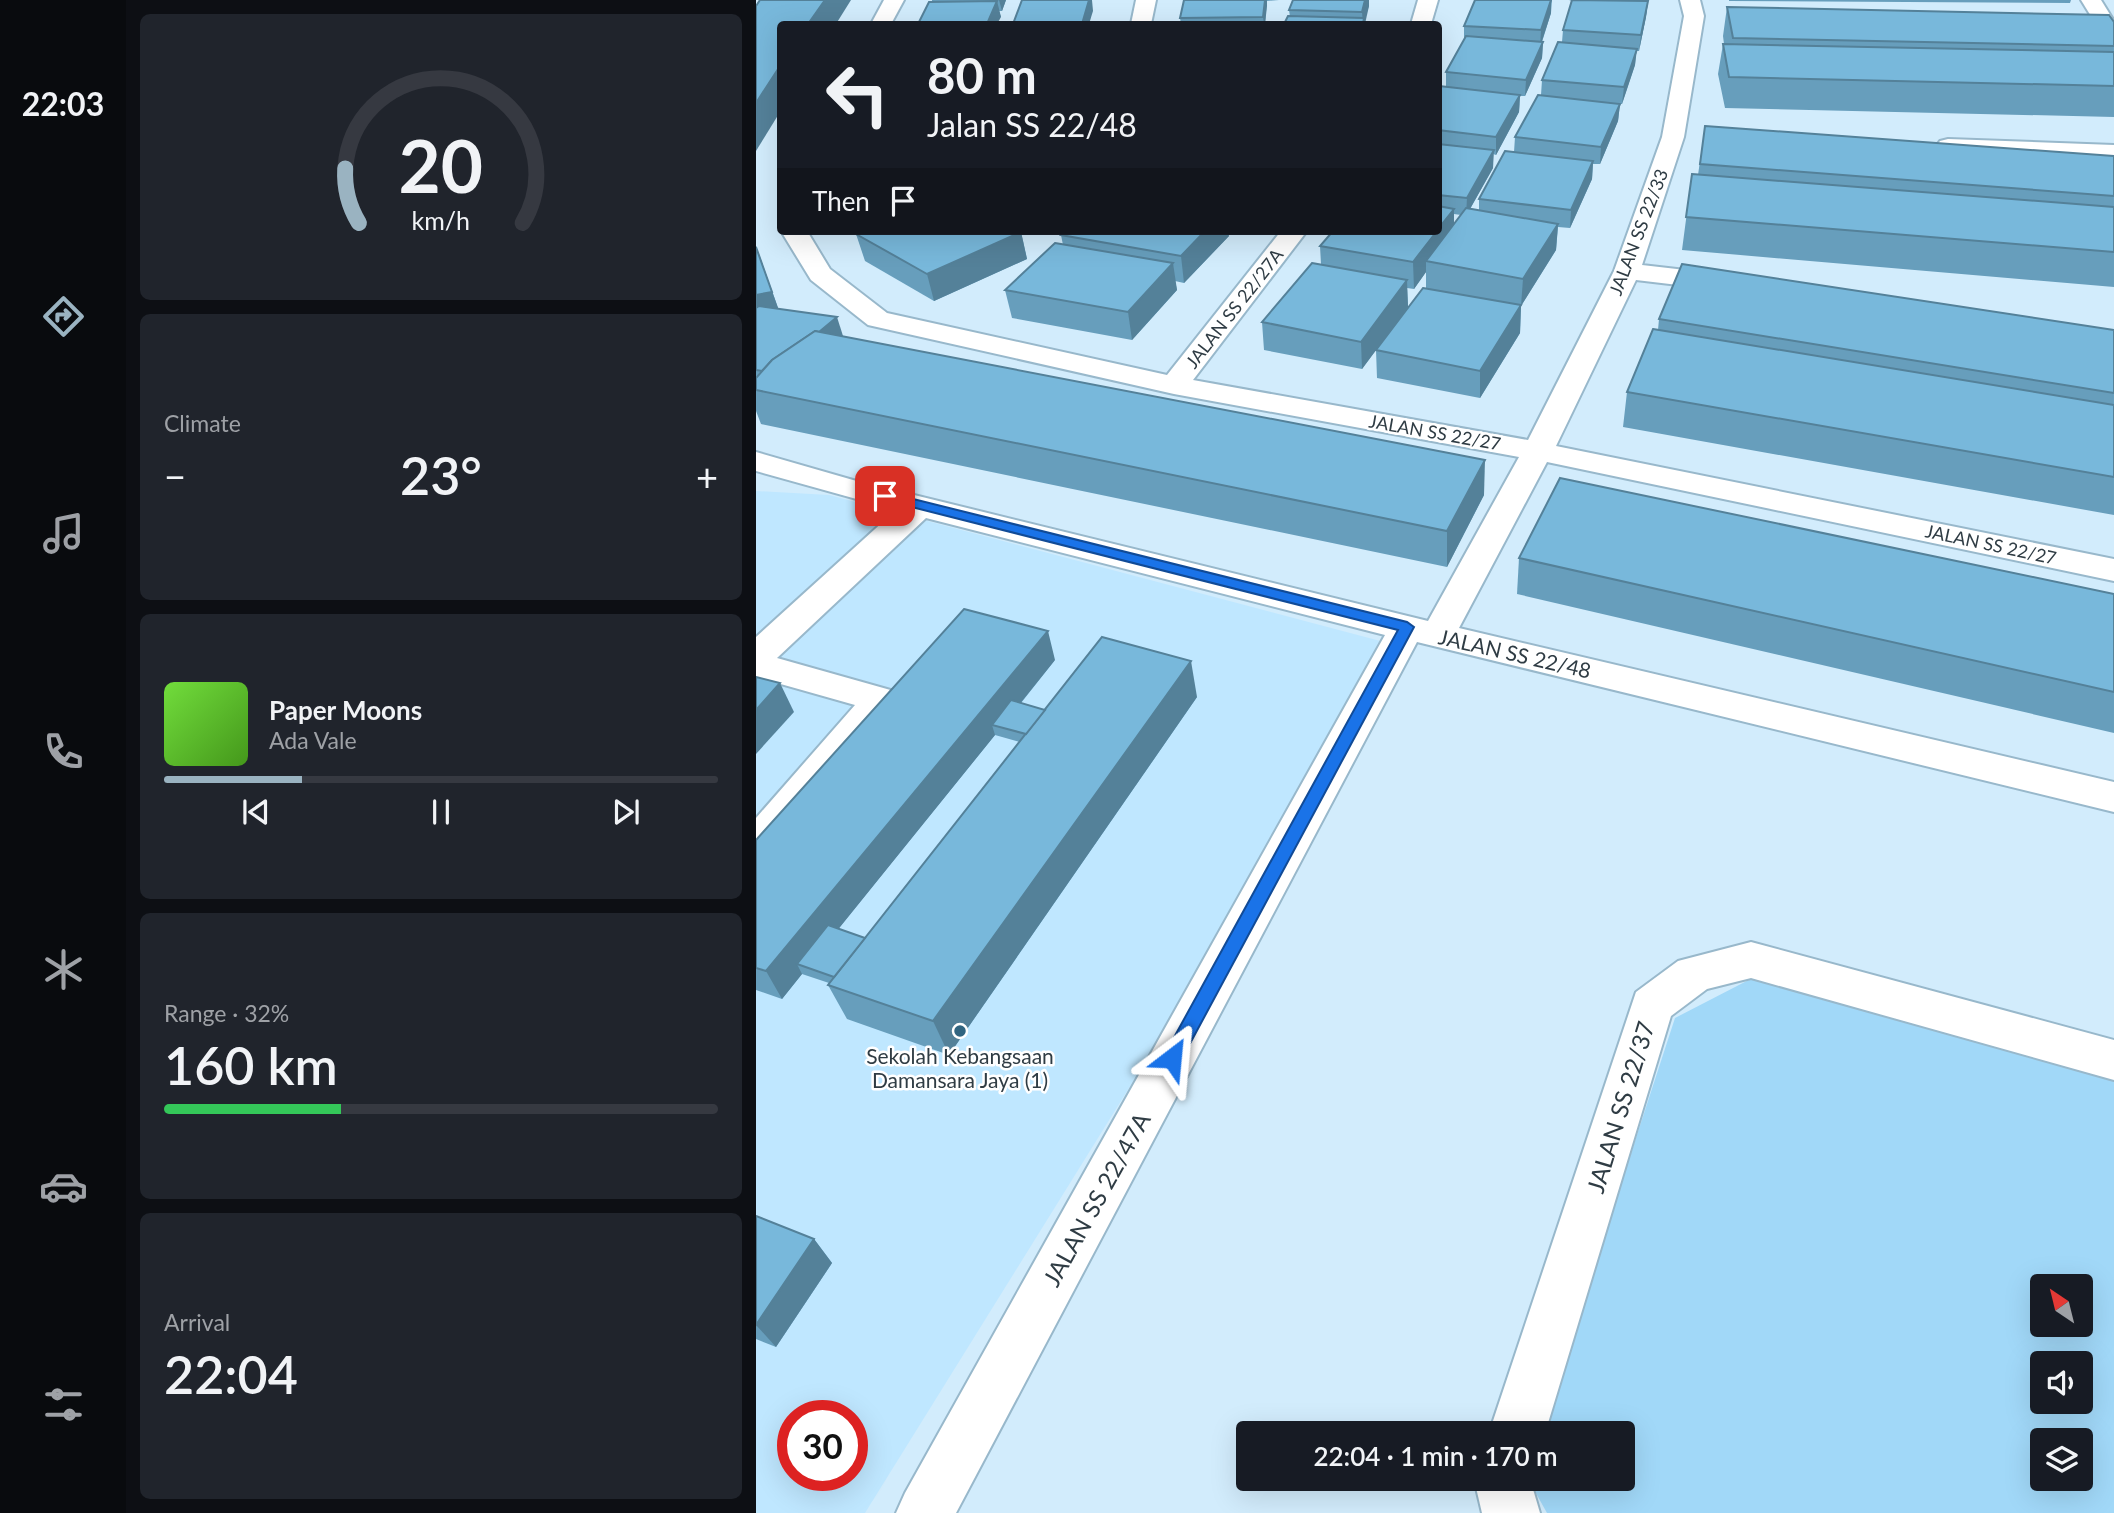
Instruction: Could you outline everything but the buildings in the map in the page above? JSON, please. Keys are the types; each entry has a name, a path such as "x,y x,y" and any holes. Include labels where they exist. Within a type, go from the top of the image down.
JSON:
{"street":[{"path":"883,21 894,0"},
{"path":"1142,21 1146,0"},
{"path":"1422,21 1428,0"},
{"path":"2091,0 2109,31"},
{"path":"1692,8 1721,16"},
{"name":"JALAN SS 22/33","path":"1422,631 1538,451 1627,271 1673,137 1692,8"},
{"path":"2077,23 2109,31"},
{"path":"1673,137 1700,138"},
{"path":"1921,145 2114,152"},
{"name":"JALAN SS 22/27","path":"796,235 820,274 878,319 1174,385 1538,451 2114,570"},
{"name":"JALAN SS 22/27A","path":"1174,385 1291,235"},
{"path":"1627,271 1749,286"},
{"name":"JALAN SS 22/48","path":"756,461 842,487 1422,631 2114,797"},
{"path":"756,657 921,505"},
{"name":"JALAN SS 22/47A","path":"925,1513 1422,631"},
{"path":"756,664 881,699 756,846"},
{"name":"JALAN SS 22/37","path":"1521,1421 1651,1005 1694,974 1751,960 2114,1060"},
{"path":"1505,1491 1511,1513"}],"shaded area":[{"name":"Sekolah Kebangsaan Damansara Jaya (1)","path":"756,491 829,495 1403,647 865,1513 756,1513"},
{"path":"1768,970 2114,1065 2114,1513 1547,1513 1535,1491 1635,1491 1635,1421 1544,1421 1675,1018"}],"place":[{"name":"Sekolah Kebangsaan Damansara Jaya (1)","path":"960,1031"}],"route":[{"path":"885,496 1407,627 1172,1058"}]}
